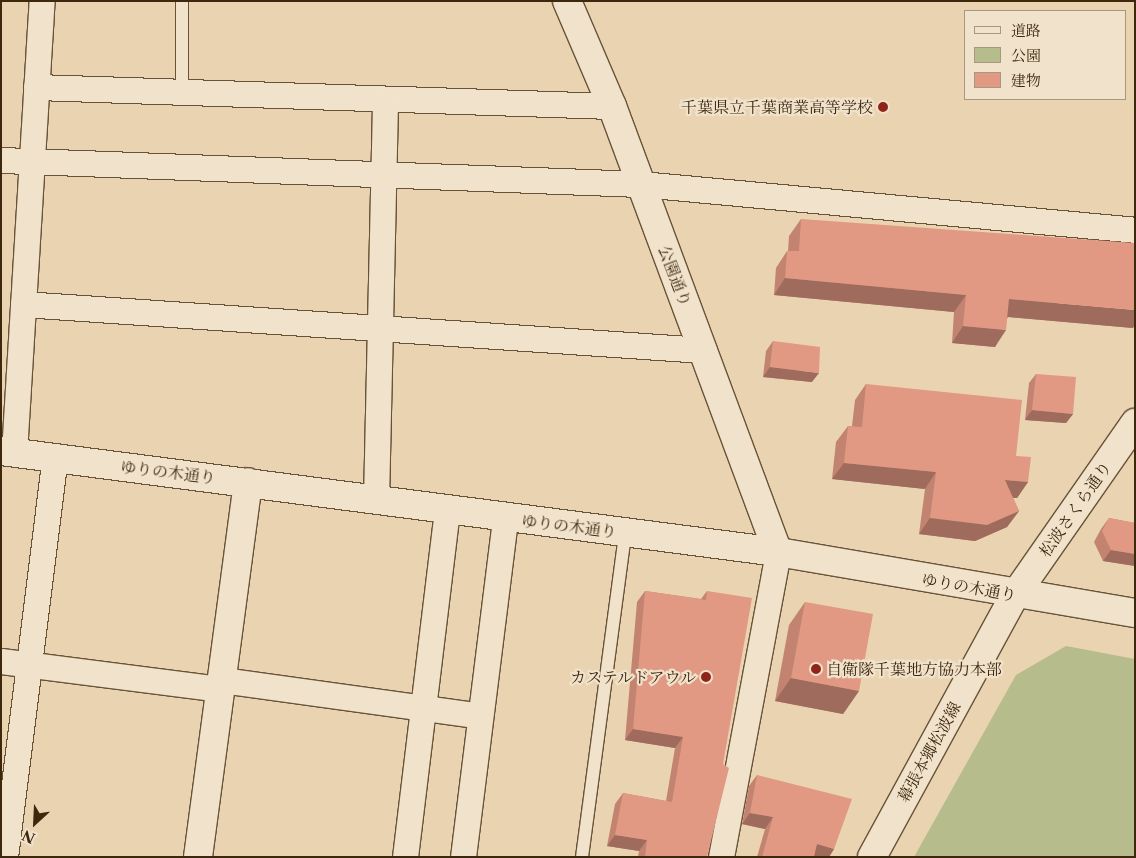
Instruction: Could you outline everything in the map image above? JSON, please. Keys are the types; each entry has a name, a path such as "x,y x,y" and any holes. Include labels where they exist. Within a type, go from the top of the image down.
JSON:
{"street":[{"path":"7,452 23,304 42,1"},
{"name":"公園通り","path":"567,1 612,106 778,552"},
{"path":"36,88 612,106"},
{"path":"376,500 385,100"},
{"path":"1,160 32,163 641,184 1135,230"},
{"path":"23,304 703,350"},
{"name":"松波さくら通り","path":"1015,595 1135,423"},
{"name":"ゆりの木通り","path":"7,452 248,482 447,511 778,552 1015,595 1135,613"},
{"path":"5,857 55,458"},
{"path":"198,857 248,482"},
{"path":"405,857 447,511"},
{"path":"463,857 505,518"},
{"path":"721,857 778,552"},
{"name":"幕張本郷松波線","path":"872,857 1015,595"},
{"path":"1,660 423,707 480,716"}],"lane":[{"path":"182,1 182,92"},
{"path":"582,857 625,533"}],"green space":[{"path":"1066,646 1135,659 1135,857 914,857 1016,675"}],"building":[{"path":"801,219 1135,243 1135,310 1009,299 1006,330 963,326 966,295 785,278 787,251 799,251"},
{"path":"773,341 820,347 819,373 770,367"},
{"path":"1036,374 1076,377 1073,414 1032,410"},
{"path":"866,384 1022,400 1016,456 1031,457 1028,482 1005,480 1019,511 987,525 930,518 936,472 844,463 848,426 862,427"},
{"path":"1109,518 1135,523 1135,554 1111,550 1102,531"},
{"path":"645,591 706,600 707,591 752,598 723,764 729,768 707,857 645,857 647,840 615,835 623,793 672,802 683,737 633,729"},
{"path":"805,602 873,614 859,691 791,678"},
{"path":"757,775 852,799 834,849 817,844 814,857 762,857 773,817 750,813"}],"place":[{"name":"千葉県立千葉商業高等学校","path":"883,107"},
{"name":"自衛隊千葉地方協力本部","path":"816,669"},
{"name":"カステルドアウル","path":"706,677"}]}
